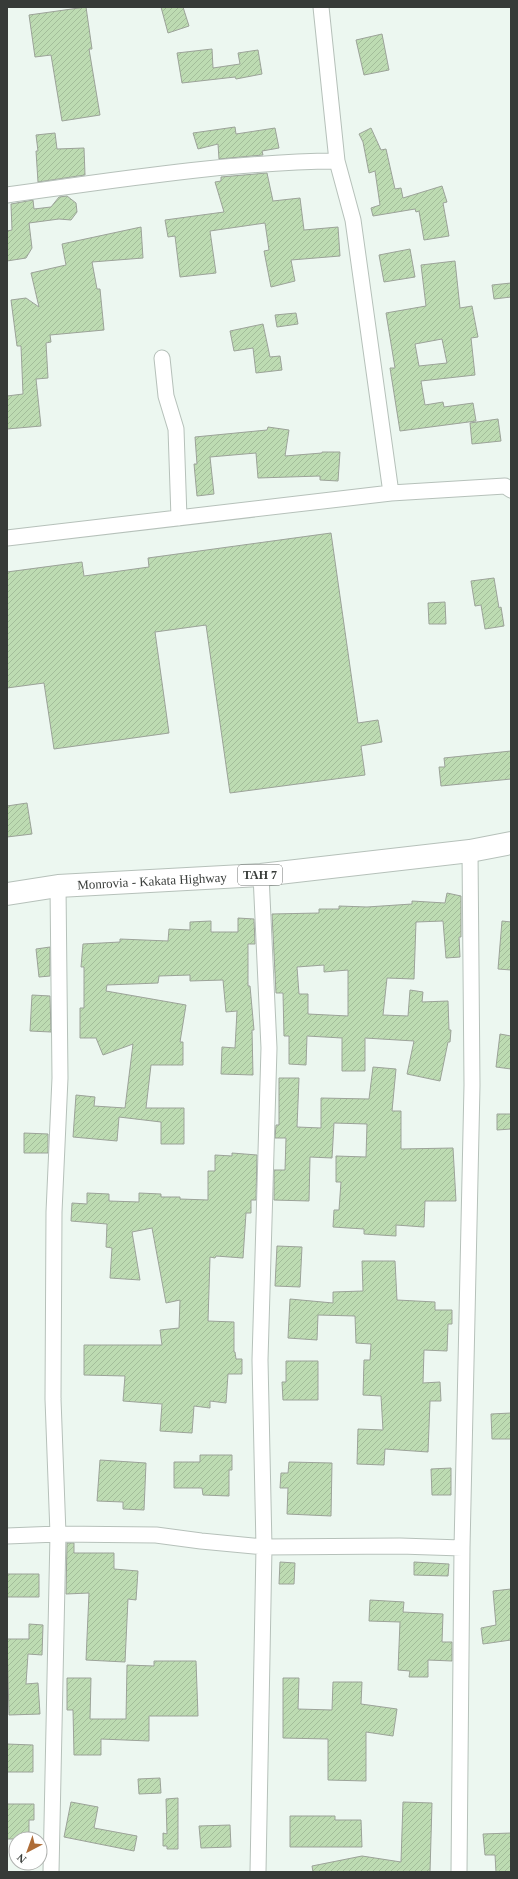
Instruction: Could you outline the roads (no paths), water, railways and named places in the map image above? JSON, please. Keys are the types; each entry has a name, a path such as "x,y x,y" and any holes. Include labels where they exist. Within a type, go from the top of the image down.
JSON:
{"highway":[{"name":"Monrovia - Kakata Highway","path":"7,894 58,886 262,875 470,851 511,843"}],"street":[{"path":"321,7 337,161 353,220 391,493"},
{"path":"7,195 141,177 265,164 337,161"},
{"path":"162,358 166,396 176,429 179,518"},
{"path":"7,538 391,493 504,486 511,490"},
{"path":"459,1872 462,1548 472,1085 470,851"},
{"path":"258,1872 264,1547 260,1360 269,1048 262,875"},
{"path":"51,1872 58,1534 53,1399 54,1212 60,1078 58,886"},
{"path":"7,1536 58,1534 156,1535 264,1547 400,1546 462,1548"}]}
